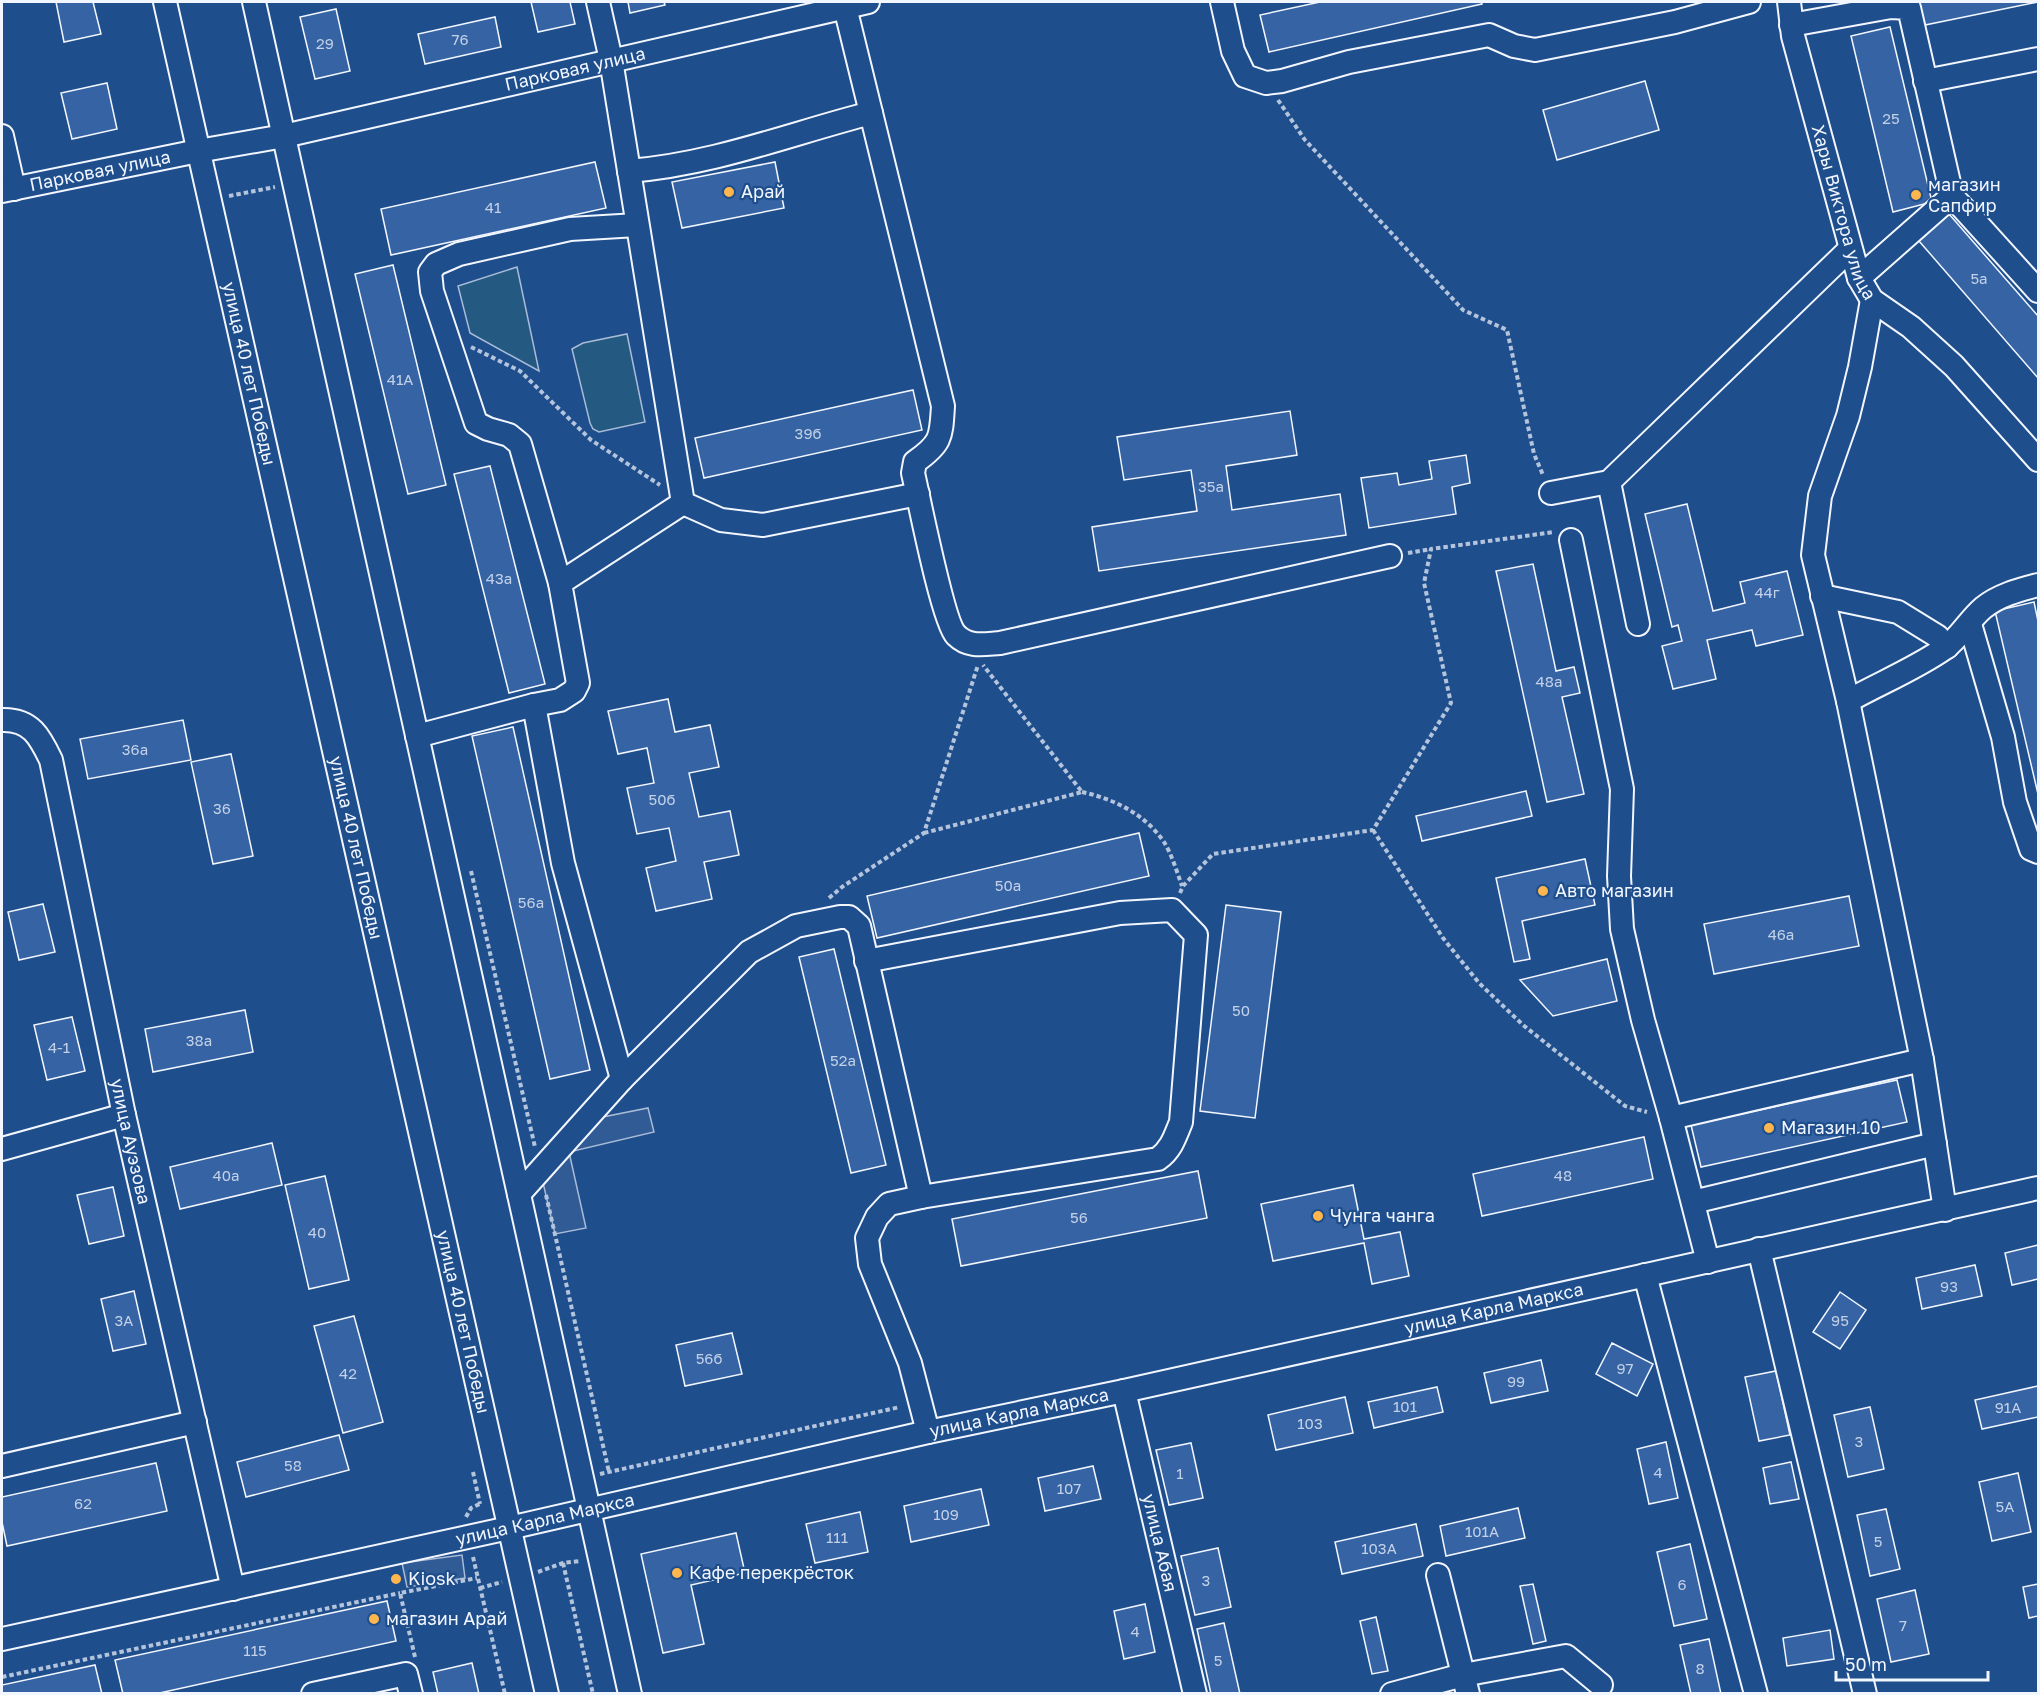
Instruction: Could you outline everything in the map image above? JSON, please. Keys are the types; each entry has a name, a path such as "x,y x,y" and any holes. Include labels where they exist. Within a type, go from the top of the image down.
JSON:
{"street":[{"name":"улица 40 лет Победы","path":"165,2 547,1694"},
{"path":"254,2 630,1694"},
{"path":"597,2 611,60 682,499"},
{"name":"Парковая улица","path":"8,190 198,150 284,136 867,2"},
{"path":"1222,2 1233,51 1245,76 1266,82 1282,81 1349,62 1488,34 1514,46 1535,50 1674,22 1749,2"},
{"name":"Хары Виктора улица","path":"1789,2 1791,25 1859,278 1872,300 1911,327 1954,366 2038,460"},
{"path":"845,7 943,406 941,436 934,447 915,462 913,473 944,603 955,634 973,645 1011,641 1390,556"},
{"path":"1791,25 1891,7 1909,8 1952,196 2036,284"},
{"path":"1925,81 2038,59"},
{"path":"629,171 664,168 745,151 871,113"},
{"path":"2,136 8,190"},
{"path":"1859,278 1952,196"},
{"path":"417,736 560,700 574,691 578,683 560,583 520,444 509,435 476,423 432,291 430,272 436,264 459,254 570,229 637,225"},
{"path":"1551,493 1609,482 1850,249"},
{"path":"1872,300 1860,367 1848,416 1820,495 1813,555 1848,701 1922,1060 1945,1209"},
{"path":"1609,482 1638,624"},
{"path":"682,499 721,520 763,525 918,494"},
{"path":"560,583 682,499"},
{"path":"1564,536 1622,789 1619,876 1622,929 1643,1020 1708,1262"},
{"path":"1848,701 1916,666 1947,647 1983,608 2006,594 2038,585"},
{"path":"1822,596 1898,612 1937,636 1947,647"},
{"path":"1970,624 2003,737 2015,802 2031,849 2038,852"},
{"path":"534,705 563,863 622,1079"},
{"name":"улица Ауэзова","path":"2,720 27,726 39,736 51,760 124,1115 233,1589"},
{"path":"866,961 1120,913 1172,910 1196,935 1181,1122 1166,1154 1158,1159 921,1197 889,1204 877,1217 867,1238 870,1264 910,1363 928,1432"},
{"path":"519,1194 622,1079 749,952 796,926 849,917 859,926 921,1197"},
{"path":"1671,1118 1922,1060"},
{"path":"2,1149 124,1115"},
{"path":"1693,1202 1935,1144"},
{"name":"улица Карла Маркса","path":"2,1639 509,1528 928,1432 1124,1391 2038,1188"},
{"path":"1759,1250 1865,1694"},
{"path":"1644,1275 1756,1694"},
{"name":"улица Абая","path":"1124,1391 1195,1694"},
{"path":"2,1467 195,1422"},
{"path":"1438,1575 1465,1684"},
{"path":"1392,1694 1465,1684 1566,1656 1601,1685"},
{"path":"313,1694 409,1684"}],"path":[{"path":"1266,82 1305,140 1463,310 1508,330 1534,454 1551,493"},
{"path":"210,200 295,183"},
{"path":"446,334 520,371 591,440 682,499"},
{"path":"1172,910 1183,886 1213,854 1373,830 1451,703 1424,584 1431,549 1564,536"},
{"path":"924,833 979,660 1082,792"},
{"path":"827,900 842,887 924,833 1082,792 1107,798 1140,817 1164,843 1183,886"},
{"path":"1373,830 1443,938 1479,983 1523,1025 1625,1106 1671,1118"},
{"path":"471,869 609,1473"},
{"path":"582,1478 920,1402"},
{"path":"562,1563 593,1694"},
{"path":"2,1677 477,1578 505,1694"},
{"path":"400,1593 417,1669 409,1684"}],"shaded area":[{"path":"517,267 539,371 470,333 458,286"},
{"path":"627,334 645,422 599,432 593,429 590,423 572,349 583,343"},
{"path":"648,1108 654,1132 569,1152 586,1228 555,1234 540,1170 583,1121"},
{"path":"462,1555 465,1578 407,1587 402,1563"}],"building":[{"path":"56,2 93,2 101,34 64,42"},
{"path":"531,2 570,2 575,24 538,32"},
{"path":"628,2 664,2 665,5 630,13"},
{"path":"1320,2 1481,2 1482,4 1269,52 1260,15"},
{"path":"1915,2 2038,2 1920,26"},
{"path":"336,9 350,71 315,79 300,17"},
{"path":"495,17 501,47 425,64 418,34"},
{"path":"1890,27 1932,202 1893,212 1851,36"},
{"path":"1645,81 1659,130 1557,160 1543,110"},
{"path":"107,83 117,129 72,139 61,93"},
{"path":"595,162 606,208 391,255 381,209"},
{"path":"775,162 784,208 682,228 672,182"},
{"path":"1949,214 2038,316 2038,378 1919,241"},
{"path":"393,265 446,485 408,494 355,274"},
{"path":"913,390 922,430 704,478 695,438"},
{"path":"1290,411 1297,455 1226,466 1232,510 1340,494 1346,535 1099,571 1092,527 1197,511 1191,470 1124,480 1117,437"},
{"path":"1466,455 1470,483 1452,487 1456,514 1369,528 1361,478 1397,473 1399,485 1432,479 1429,461"},
{"path":"490,466 545,684 509,693 454,474"},
{"path":"1687,504 1713,611 1745,603 1740,582 1787,571 1803,635 1756,646 1752,630 1707,640 1716,679 1673,689 1662,646 1682,641 1678,625 1672,627 1645,514"},
{"path":"1533,564 1556,671 1574,667 1580,693 1562,697 1584,794 1547,802 1496,571"},
{"path":"2034,602 2038,621 2038,794 1995,611"},
{"path":"668,699 675,732 710,725 719,767 689,773 699,817 730,811 739,855 704,862 712,899 656,911 646,868 676,861 669,828 637,834 627,788 654,783 647,748 618,754 608,711"},
{"path":"183,720 191,760 88,779 80,739"},
{"path":"513,727 590,1070 550,1079 472,736"},
{"path":"231,754 253,856 213,864 191,762"},
{"path":"1526,791 1532,816 1422,841 1416,816"},
{"path":"1139,833 1149,876 877,938 867,896"},
{"path":"1585,859 1595,905 1522,921 1530,959 1514,962 1496,878"},
{"path":"1849,896 1859,946 1714,974 1704,924"},
{"path":"43,904 55,952 19,960 8,912"},
{"path":"1226,905 1281,912 1255,1118 1200,1111"},
{"path":"834,949 886,1165 851,1173 799,957"},
{"path":"1607,959 1617,1001 1553,1016 1520,980"},
{"path":"245,1010 253,1052 153,1072 145,1029"},
{"path":"72,1017 85,1071 47,1080 34,1025"},
{"path":"1897,1080 1907,1122 1701,1167 1691,1125"},
{"path":"1644,1137 1653,1179 1482,1216 1473,1174"},
{"path":"272,1143 282,1185 180,1209 170,1167"},
{"path":"1198,1171 1207,1218 961,1266 952,1219"},
{"path":"325,1176 349,1280 309,1289 285,1185"},
{"path":"1353,1185 1364,1239 1400,1232 1409,1276 1372,1284 1364,1243 1273,1261 1261,1204"},
{"path":"113,1187 124,1236 89,1244 77,1195"},
{"path":"2038,1245 2038,1279 2012,1285 2005,1253"},
{"path":"1975,1265 1982,1296 1922,1309 1916,1278"},
{"path":"134,1291 146,1344 113,1351 101,1299"},
{"path":"1840,1292 1866,1310 1840,1349 1813,1332"},
{"path":"354,1316 383,1422 343,1433 314,1326"},
{"path":"732,1333 742,1374 685,1386 676,1345"},
{"path":"1612,1343 1653,1364 1637,1396 1596,1374"},
{"path":"1541,1360 1548,1391 1491,1403 1484,1373"},
{"path":"1776,1371 1790,1435 1759,1441 1745,1377"},
{"path":"2038,1386 2038,1417 1982,1429 1975,1400"},
{"path":"1437,1387 1443,1412 1374,1428 1368,1402"},
{"path":"1345,1397 1353,1433 1276,1450 1268,1415"},
{"path":"1870,1407 1884,1469 1848,1477 1834,1415"},
{"path":"339,1435 349,1470 246,1497 237,1462"},
{"path":"1666,1442 1678,1498 1649,1504 1637,1449"},
{"path":"1191,1443 1203,1498 1169,1505 1156,1450"},
{"path":"1791,1462 1799,1499 1770,1504 1763,1468"},
{"path":"156,1463 167,1511 7,1546 2,1522 2,1497"},
{"path":"1093,1466 1101,1499 1045,1511 1038,1478"},
{"path":"2018,1473 2031,1532 1992,1541 1979,1482"},
{"path":"981,1489 989,1525 911,1542 904,1506"},
{"path":"1518,1508 1525,1538 1446,1556 1440,1526"},
{"path":"1886,1509 1900,1569 1870,1576 1857,1515"},
{"path":"860,1512 868,1552 815,1563 806,1524"},
{"path":"1416,1524 1423,1556 1342,1574 1335,1542"},
{"path":"736,1533 745,1573 691,1585 704,1644 663,1653 641,1554"},
{"path":"1690,1544 1707,1619 1674,1626 1657,1552"},
{"path":"1218,1548 1231,1607 1195,1615 1181,1556"},
{"path":"1533,1584 1546,1641 1533,1644 1520,1586"},
{"path":"2038,1584 2038,1616 2029,1618 2023,1587"},
{"path":"1915,1590 1929,1654 1891,1662 1877,1599"},
{"path":"387,1601 396,1641 155,1694 123,1694 115,1660"},
{"path":"1145,1604 1155,1652 1124,1659 1114,1611"},
{"path":"1376,1617 1388,1671 1372,1674 1360,1621"},
{"path":"1224,1623 1240,1694 1211,1694 1197,1629"},
{"path":"1830,1630 1834,1659 1787,1666 1783,1638"},
{"path":"1709,1639 1721,1694 1691,1694 1680,1645"},
{"path":"472,1663 479,1694 438,1694 433,1672"},
{"path":"95,1665 102,1694 2,1694 2,1685"}],"place":[{"name":"Арай","path":"729,192"},
{"name":"магазин Сапфир","path":"1916,195"},
{"name":"Авто магазин","path":"1543,891"},
{"name":"Магазин 10","path":"1769,1128"},
{"name":"Чунга чанга","path":"1318,1216"},
{"name":"Кафе перекрёсток","path":"677,1573"},
{"name":"Kiosk","path":"396,1579"},
{"name":"магазин Арай","path":"374,1619"}]}
